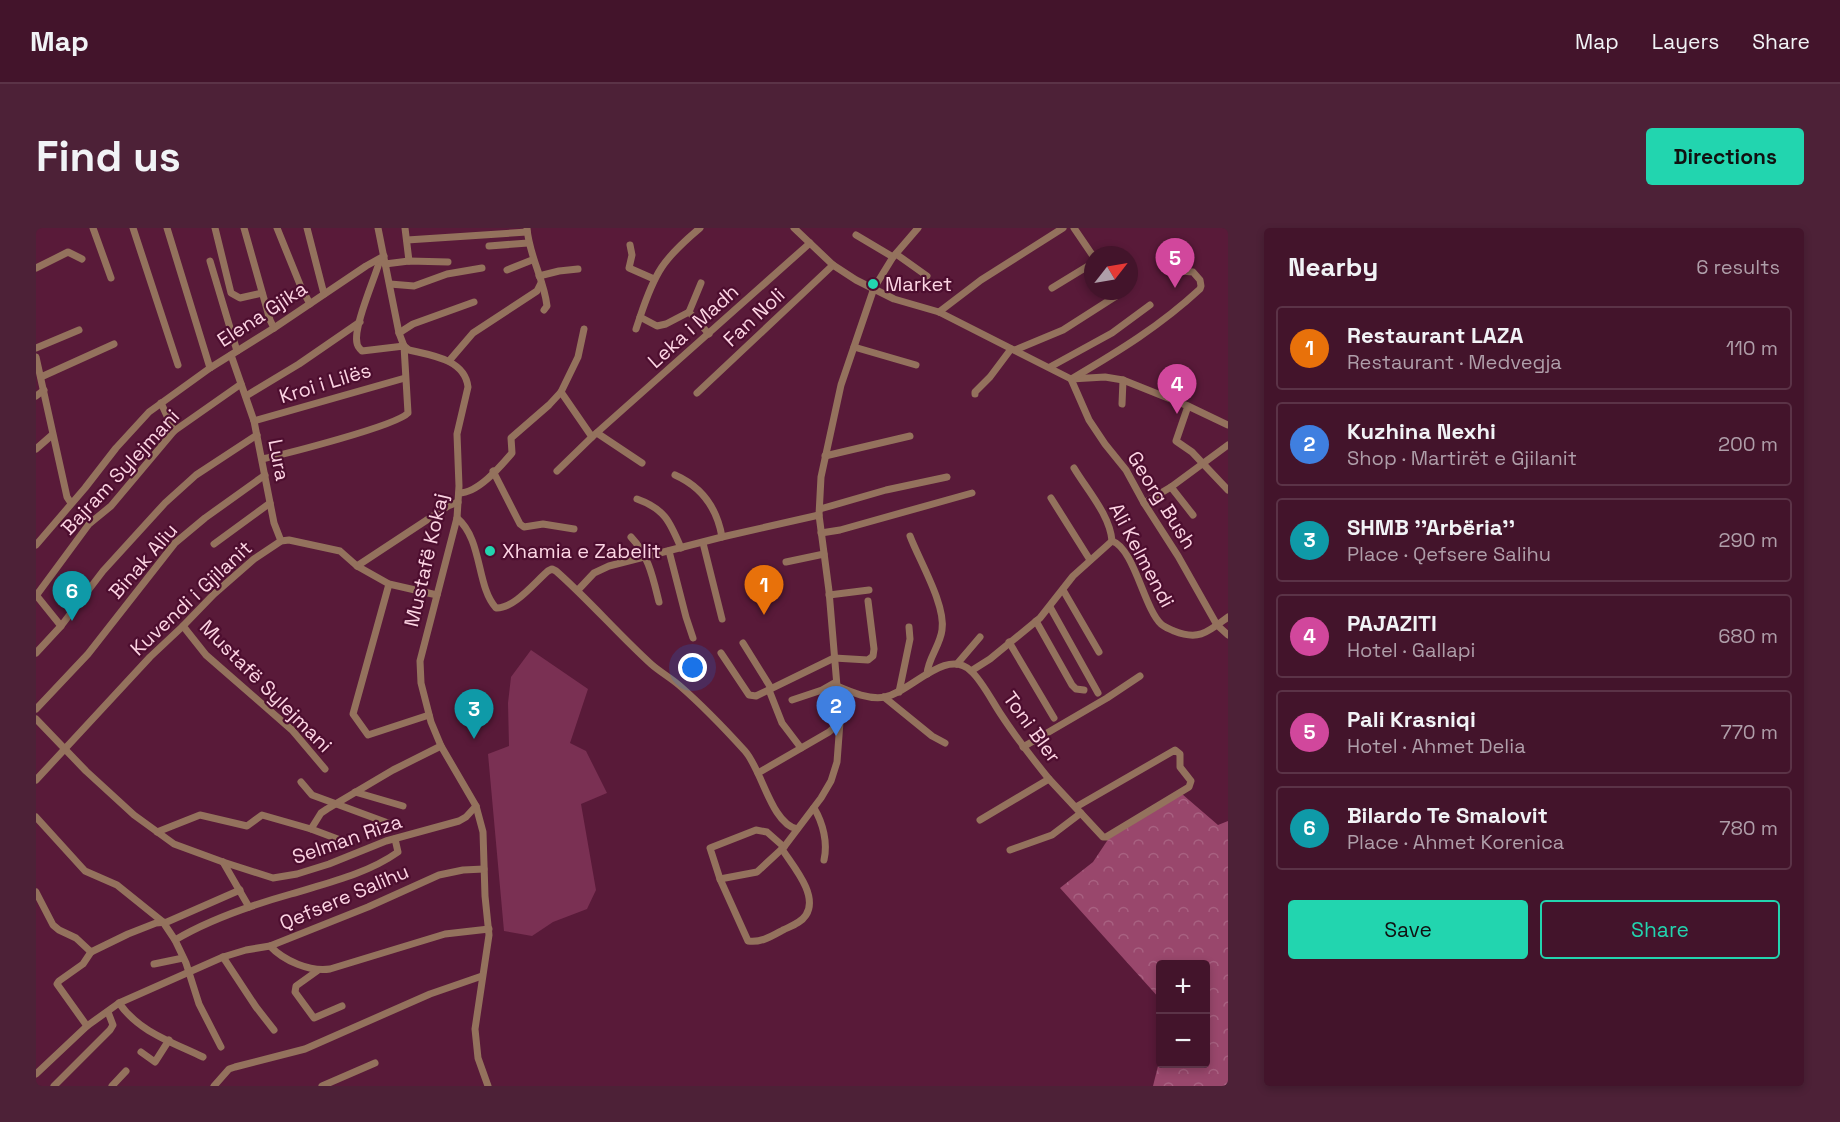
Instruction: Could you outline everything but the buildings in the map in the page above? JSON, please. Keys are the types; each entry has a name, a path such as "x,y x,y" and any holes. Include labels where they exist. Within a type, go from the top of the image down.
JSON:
{"street":[{"path":"93,228 111,278"},
{"path":"133,228 178,366"},
{"path":"168,228 210,368"},
{"path":"215,228 231,293 240,298 262,293"},
{"path":"244,228 274,328"},
{"path":"277,228 310,304"},
{"path":"307,228 324,294"},
{"path":"262,459 370,430 408,413 404,346 399,333 378,228"},
{"path":"405,228 409,261"},
{"path":"636,329 658,270 678,246 700,228"},
{"path":"720,879 754,873 783,848 814,808 831,781 837,762 840,722 830,595 819,512 820,477 841,385 874,288 894,256 918,228"},
{"path":"939,312 997,269 1063,228"},
{"path":"1074,228 1086,246"},
{"path":"799,229 810,243 842,272 894,299 939,312 1071,379 1105,377 1123,380 1228,424"},
{"path":"407,240 527,230 532,260 547,306 544,310"},
{"path":"856,235 927,276"},
{"path":"489,246 528,243"},
{"name":"Leka i Madh","path":"556,471 810,243"},
{"path":"630,245 632,255 629,268 654,279"},
{"path":"36,268 68,252 82,259"},
{"path":"448,261 384,260 379,263 356,335 357,344 362,351 404,346 409,350 449,361 473,333 537,291 540,279"},
{"name":"Elena Gjika","path":"36,545 140,420 210,368 366,266 384,260"},
{"path":"507,270 532,260"},
{"name":"Lura","path":"210,261 241,384 254,421 270,503 281,541"},
{"name":"Fan Noli","path":"697,393 833,265"},
{"path":"390,284 414,286 447,274 482,268"},
{"path":"1052,288 1084,268"},
{"path":"540,279 559,270 578,269"},
{"path":"1071,379 1146,334 1173,314 1200,289 1202,286 1200,280 1193,272 1181,271"},
{"path":"640,317 657,326 689,312 702,283"},
{"path":"975,394 977,388 990,377 1013,349 1063,330 1110,300"},
{"path":"399,333 413,324 474,302"},
{"path":"1050,367 1104,338 1150,305"},
{"path":"689,312 709,334"},
{"path":"246,396 299,364 360,322"},
{"path":"459,493 471,490 512,453 511,438 561,392 578,357 584,329"},
{"path":"36,348 79,330"},
{"path":"41,377 114,344"},
{"path":"854,347 916,365"},
{"path":"36,357 52,435 67,497 71,503"},
{"name":"Mustafë Kokaj","path":"441,746 421,683 420,661 457,518 459,493 457,434 468,387 462,372 449,361"},
{"name":"Kroi i Lilës","path":"254,421 405,378"},
{"name":"Georg Bush","path":"1071,379 1089,420 1126,470 1217,625 1228,635"},
{"path":"1122,404 1123,380"},
{"name":"Bajram Sylejmani","path":"36,596 90,524 111,506 174,431 241,384"},
{"path":"36,396 44,390"},
{"path":"561,392 594,435 642,463"},
{"path":"161,403 174,431"},
{"path":"1188,406 1176,441 1204,464 1228,490"},
{"path":"36,449 52,435"},
{"path":"36,652 61,626 103,571 165,503 196,475 257,435"},
{"path":"825,456 910,436"},
{"path":"1144,503 1171,487 1228,445"},
{"name":"Ali Kelmendi","path":"1074,468 1105,518 1112,541 1117,543 1127,558 1162,626 1196,637 1228,617"},
{"path":"493,471 520,524 524,527 543,524 574,529"},
{"name":"Binak Aliu","path":"36,709 88,654 176,543 205,518 265,475"},
{"path":"675,475 696,487 706,498 720,525 722,537"},
{"path":"578,590 594,573 609,566 819,512 886,490 947,477"},
{"path":"1171,487 1192,515"},
{"path":"821,533 840,530 972,493"},
{"path":"1051,498 1090,560"},
{"path":"637,499 650,503 662,512 681,548"},
{"path":"357,566 448,506 458,502"},
{"name":"Lura","path":"214,544 270,503"},
{"path":"457,518 467,529 489,597 496,608 501,609 510,605 552,569 578,590 652,665 697,702 745,752 758,772 771,802 791,828 797,830"},
{"path":"910,536 935,596 942,621 939,642 927,674"},
{"path":"631,537 646,558 659,602"},
{"name":"Kuvendi i Gjilanit","path":"36,780 136,671 238,572 254,558 281,541 289,540 340,550 357,566 389,584 437,595"},
{"path":"837,684 855,694 885,697 899,692 943,665 957,664 971,670 990,659 1036,621 1050,607 1073,576 1112,541"},
{"path":"703,543 722,619"},
{"path":"669,552 693,638"},
{"path":"786,562 824,554"},
{"path":"389,584 353,714 368,735 429,714"},
{"path":"830,595 869,590"},
{"path":"1063,590 1099,652"},
{"path":"36,596 61,626"},
{"path":"722,653 749,694 756,696 834,658 868,660 873,656 872,624 868,602"},
{"path":"1050,607 1098,693"},
{"path":"1036,621 1072,685 1076,689 1084,690"},
{"name":"Mustafë Sylejmani","path":"183,626 206,655 292,730 325,770"},
{"path":"899,692 910,639 909,627"},
{"path":"957,664 981,637"},
{"path":"1009,642 1054,718"},
{"path":"743,643 770,689 782,723 801,748"},
{"name":"Toni Bler","path":"971,670 1023,747 1049,779 980,820"},
{"path":"1023,747 1140,676"},
{"path":"792,700 837,684"},
{"path":"885,697 886,701 945,743"},
{"name":"Selman Riza","path":"36,719 94,779 174,844 223,862 280,878 330,864 375,845 459,821 476,806"},
{"path":"758,772 829,732 840,722"},
{"path":"311,829 315,826 321,813 327,809 441,746 476,806 483,832 489,929 475,1029 478,1058 488,1086"},
{"path":"1010,850 1052,835 1078,810 1175,750 1180,754 1179,765 1191,781 1190,787 1104,837 1078,810 1049,779"},
{"path":"301,782 312,795 388,823"},
{"path":"355,792 403,806"},
{"path":"814,808 822,828 826,850 824,861"},
{"path":"157,832 200,815 247,826 262,815 343,841"},
{"path":"36,817 85,871 117,885 163,922 175,940 189,971 189,978 199,1004 221,1047"},
{"path":"756,830 767,832 783,848 808,894 809,908 806,916 768,938 748,941 709,851 712,846 756,830"},
{"path":"175,940 249,907 348,876 372,866 398,852 399,848 395,839"},
{"path":"223,862 249,907"},
{"name":"Qefsere Salihu","path":"270,946 368,907 439,875 484,869"},
{"path":"87,1026 57,984 59,981 82,964 92,952 128,934 183,915 240,890"},
{"path":"36,892 53,925 76,938 92,952"},
{"path":"342,1006 314,1018 295,992 296,986 317,971 445,934 489,929"},
{"path":"36,1074 87,1026 119,1003 223,957 270,946"},
{"name":"Qefsere Salihu","path":"270,946 288,959 317,971"},
{"path":"223,957 274,1030"},
{"path":"154,964 183,958"},
{"path":"214,1086 229,1069 305,1049 430,994 482,976"},
{"path":"119,1003 139,1025 154,1035 203,1057"},
{"path":"54,1086 110,1030 112,1025 108,1012"},
{"path":"141,1052 155,1062 169,1040"},
{"path":"322,1086 375,1063"},
{"path":"112,1086 126,1071"}],"shaded area":[{"path":"531,650 588,689 570,743 586,751 607,793 581,804 596,890 587,909 553,922 532,936 504,931 488,754 509,746 508,703 511,677"}],"green space":[{"path":"1182,794 1218,825 1228,821 1228,1086 1153,1086 1158,1068 1210,1068 1210,960 1156,960 1156,995 1060,888 1093,862 1109,838"}],"place":[{"name":"Market","path":"873,284"},
{"name":"Pali Krasniqi","path":"1175,288"},
{"name":"PAJAZITI","path":"1177,414"},
{"name":"Xhamia e Zabelit","path":"490,551"},
{"name":"Restaurant LAZA","path":"764,615"},
{"name":"Bilardo Te Smalovit","path":"72,621"},
{"name":"Kuzhina Nexhi","path":"836,736"},
{"name":"SHMB ''Arbëria''","path":"474,739"}]}
